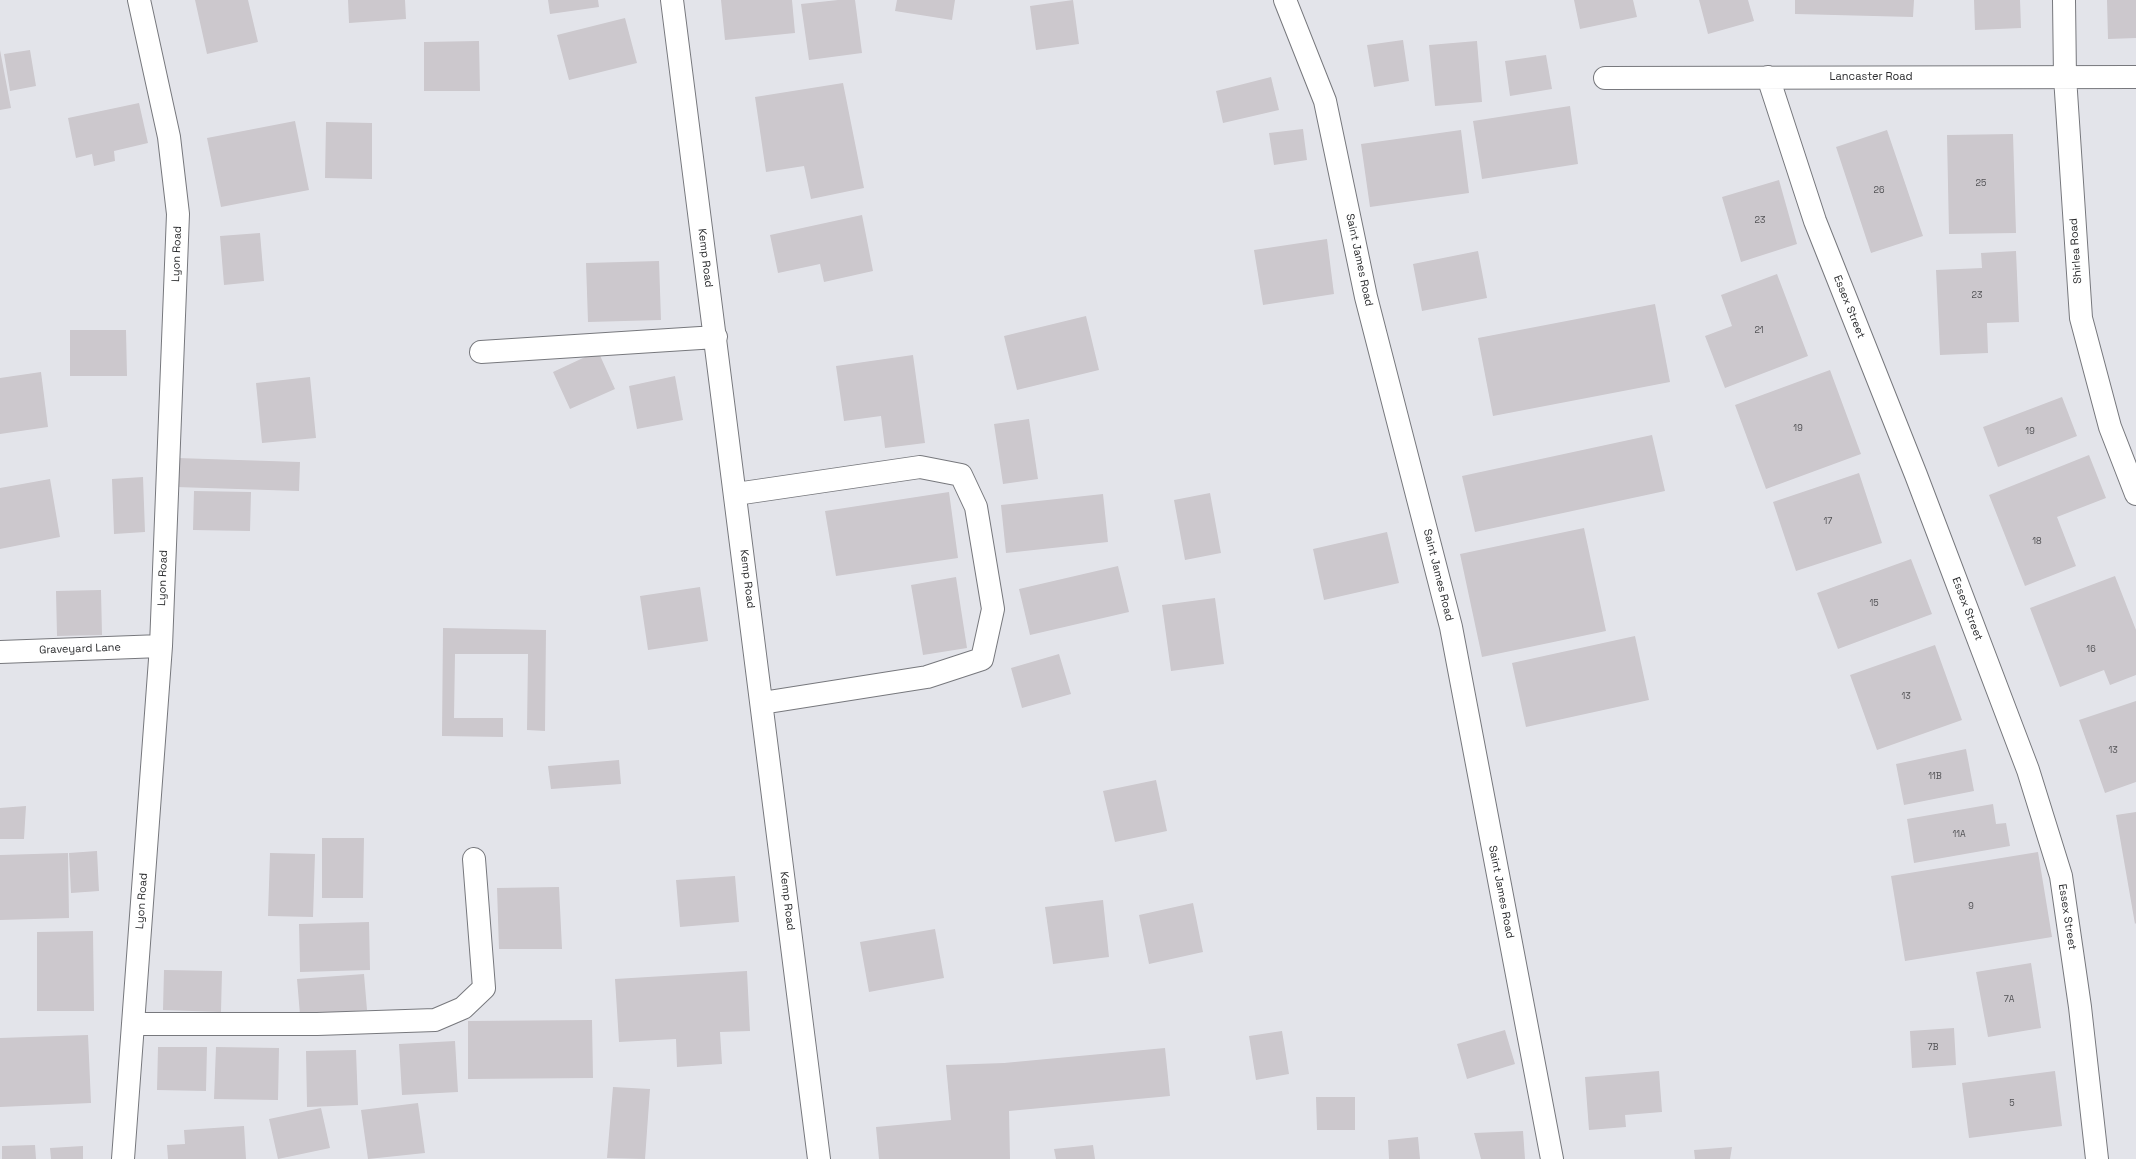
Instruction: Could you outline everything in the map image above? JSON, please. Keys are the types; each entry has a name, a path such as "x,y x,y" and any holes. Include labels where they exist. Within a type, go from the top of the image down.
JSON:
{"street":[{"name":"Lyon Road","path":"123,1159 161,646 178,214 169,138 139,0"},
{"name":"Kemp Road","path":"672,0 736,494 819,1159"},
{"name":"Saint James Road","path":"1286,0 1325,101 1366,297 1451,628 1552,1159"},
{"name":"Shirlea Road","path":"2064,0 2065,77 2081,318 2110,427 2136,494"},
{"name":"Essex Street","path":"1768,77 1814,221 1916,475 2028,770 2061,876 2080,1007 2098,1159"},
{"name":"Lancaster Road","path":"1605,78 2136,77"},
{"path":"480,352 716,337"},
{"path":"736,494 920,467 961,475 976,507 993,609 982,659 927,677 762,703"},
{"name":"Graveyard Lane","path":"0,652 161,646"},
{"path":"133,1024 317,1024 435,1020 463,1008 484,988 474,859"}],"building":[{"path":"195,0 248,0 258,42 207,54"},
{"path":"348,0 405,0 406,19 349,23"},
{"path":"548,0 598,0 599,7 550,14"},
{"path":"721,0 792,0 795,33 725,40"},
{"path":"838,0 855,0 862,53 809,60 801,4"},
{"path":"897,0 955,0 952,20 895,11"},
{"path":"1073,0 1079,44 1036,50 1030,6"},
{"path":"1574,0 1633,0 1637,17 1580,29"},
{"path":"1699,0 1748,0 1754,21 1708,34"},
{"path":"1795,0 1914,0 1913,17 1795,14"},
{"path":"1974,0 2020,0 2021,28 1975,30"},
{"path":"2107,0 2136,0 2136,38 2108,39"},
{"path":"625,18 637,63 569,80 557,35"},
{"path":"1403,40 1409,81 1374,87 1367,45"},
{"path":"479,41 480,91 424,91 424,42"},
{"path":"1477,41 1482,102 1435,106 1429,45"},
{"path":"0,50 11,108 0,110"},
{"path":"30,50 36,86 10,91 4,54"},
{"path":"1546,55 1552,89 1510,96 1505,61"},
{"path":"1271,77 1279,110 1223,123 1216,91"},
{"path":"843,83 864,188 811,199 804,166 766,172 755,97"},
{"path":"139,103 148,143 114,151 115,161 94,166 92,154 76,158 68,118"},
{"path":"1570,106 1578,164 1482,179 1473,121"},
{"path":"295,121 309,190 221,207 207,138"},
{"path":"326,122 372,123 372,179 325,178"},
{"path":"1303,129 1307,160 1274,165 1269,133"},
{"path":"1461,130 1469,193 1370,207 1361,144"},
{"path":"1887,130 1923,236 1871,253 1836,147"},
{"path":"2013,134 2016,233 1949,234 1947,135"},
{"path":"1779,180 1797,244 1741,262 1722,197"},
{"path":"862,215 873,271 824,282 820,264 778,273 770,235"},
{"path":"260,233 264,281 224,285 220,236"},
{"path":"1327,239 1334,294 1263,305 1254,250"},
{"path":"1478,251 1487,298 1422,311 1413,264"},
{"path":"2016,251 2019,322 1987,323 1988,353 1940,355 1936,270 1982,268 1981,253"},
{"path":"659,261 661,320 588,322 586,263"},
{"path":"1777,274 1808,356 1725,388 1705,336 1732,326 1721,295"},
{"path":"1655,304 1670,382 1493,416 1478,338"},
{"path":"1086,316 1099,370 1017,390 1004,336"},
{"path":"70,330 126,330 127,376 70,376"},
{"path":"598,351 615,389 570,409 553,372"},
{"path":"913,355 925,443 885,448 881,416 844,421 836,366"},
{"path":"1830,370 1861,454 1766,489 1735,405"},
{"path":"41,372 48,427 0,434 0,378"},
{"path":"675,376 683,420 637,429 629,386"},
{"path":"310,377 316,438 262,443 256,383"},
{"path":"2062,397 2077,436 1998,467 1983,427"},
{"path":"1029,419 1038,479 1003,484 994,424"},
{"path":"1652,435 1665,491 1475,532 1462,476"},
{"path":"2089,455 2106,498 2057,517 2076,566 2025,586 1989,495"},
{"path":"177,458 300,462 299,491 176,487"},
{"path":"1859,473 1882,543 1796,571 1773,502"},
{"path":"143,477 145,532 114,534 112,479"},
{"path":"50,479 60,537 0,549 0,488"},
{"path":"194,491 251,492 250,531 193,530"},
{"path":"949,492 958,558 836,576 825,511"},
{"path":"1210,493 1221,553 1185,560 1174,500"},
{"path":"1103,494 1108,542 1006,553 1001,505"},
{"path":"1584,528 1606,631 1482,657 1460,554"},
{"path":"1387,532 1399,583 1324,600 1313,549"},
{"path":"1911,559 1932,614 1838,649 1817,593"},
{"path":"1118,566 1129,612 1030,635 1019,589"},
{"path":"2115,576 2136,630 2136,675 2110,685 2104,670 2060,687 2030,608"},
{"path":"956,577 967,648 923,655 911,585"},
{"path":"700,587 708,641 648,650 640,596"},
{"path":"101,590 102,635 57,636 56,591"},
{"path":"1215,598 1224,664 1171,671 1162,605"},
{"path":"443,628 546,630 545,731 527,730 528,654 455,654 454,718 503,718 503,737 442,736"},
{"path":"1635,636 1649,700 1526,727 1512,663"},
{"path":"1935,645 1962,720 1877,750 1850,675"},
{"path":"1059,654 1071,694 1022,708 1011,668"},
{"path":"2136,701 2136,782 2105,793 2079,720"},
{"path":"1966,749 1974,791 1904,805 1896,764"},
{"path":"619,760 621,784 551,789 548,766"},
{"path":"1156,780 1167,831 1115,842 1103,791"},
{"path":"1993,804 1996,824 2006,823 2010,846 1914,863 1907,819"},
{"path":"26,806 24,839 0,839 0,808"},
{"path":"2136,812 2136,923 2135,924 2116,815"},
{"path":"322,838 364,838 363,898 322,898"},
{"path":"97,851 99,891 71,893 69,853"},
{"path":"2038,852 2052,937 1905,961 1891,876"},
{"path":"68,853 69,918 0,920 0,855"},
{"path":"270,853 315,854 313,917 268,916"},
{"path":"735,876 739,922 680,927 676,880"},
{"path":"559,887 562,949 499,949 497,888"},
{"path":"1103,900 1109,957 1053,964 1045,907"},
{"path":"1193,903 1203,952 1149,964 1139,915"},
{"path":"369,922 370,970 300,972 299,924"},
{"path":"935,929 944,978 869,992 860,942"},
{"path":"93,931 94,1011 37,1011 37,932"},
{"path":"2031,963 2041,1028 1988,1037 1976,972"},
{"path":"164,970 222,971 221,1012 163,1010"},
{"path":"747,971 750,1031 720,1032 722,1064 677,1067 676,1039 619,1042 615,979"},
{"path":"364,974 367,1010 300,1015 297,979"},
{"path":"592,1020 593,1078 468,1079 468,1021"},
{"path":"1954,1028 1956,1065 1912,1068 1910,1031"},
{"path":"1505,1030 1515,1064 1467,1079 1457,1044"},
{"path":"1282,1031 1289,1074 1256,1080 1249,1036"},
{"path":"88,1035 91,1103 0,1107 0,1038"},
{"path":"455,1041 458,1092 402,1095 399,1044"},
{"path":"158,1047 207,1047 206,1091 157,1090"},
{"path":"216,1047 279,1048 278,1100 214,1099"},
{"path":"1165,1048 1170,1096 1009,1111 1010,1159 879,1159 876,1127 951,1120 946,1065 1004,1063"},
{"path":"356,1050 358,1105 307,1107 306,1051"},
{"path":"1659,1071 1662,1112 1625,1115 1626,1127 1589,1130 1585,1077"},
{"path":"2055,1071 2062,1126 1969,1138 1962,1083"},
{"path":"613,1087 650,1089 645,1159 607,1158"},
{"path":"1316,1097 1355,1097 1355,1130 1317,1130"},
{"path":"418,1103 425,1153 368,1159 361,1110"},
{"path":"321,1108 330,1148 278,1159 269,1119"},
{"path":"244,1126 246,1159 168,1159 167,1145 185,1144 184,1130"},
{"path":"1523,1131 1525,1159 1481,1159 1474,1133"},
{"path":"1418,1137 1420,1159 1389,1159 1388,1140"},
{"path":"35,1145 36,1159 2,1159 2,1146"},
{"path":"1093,1145 1095,1159 1056,1159 1054,1149"},
{"path":"83,1146 83,1159 51,1159 50,1148"},
{"path":"1732,1147 1730,1159 1695,1159 1694,1150"}]}
